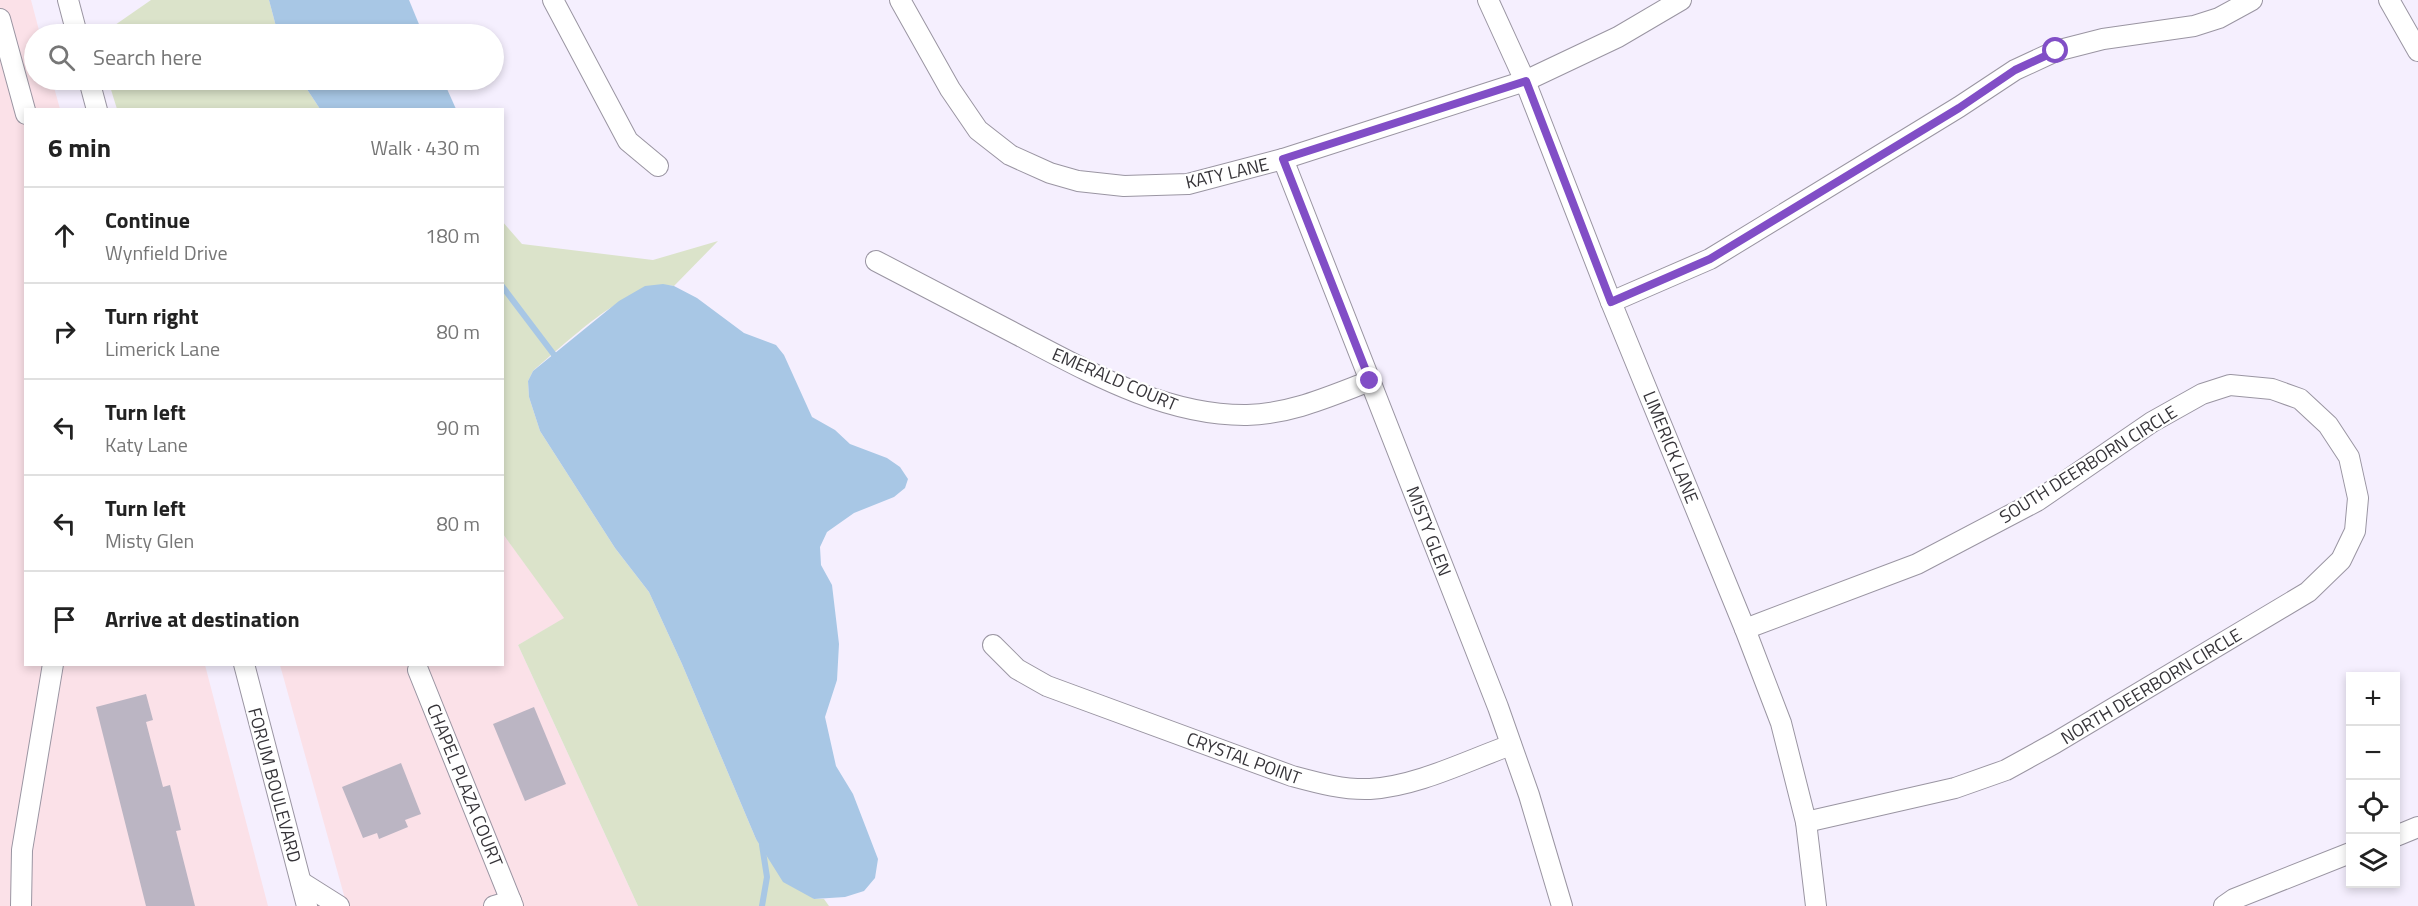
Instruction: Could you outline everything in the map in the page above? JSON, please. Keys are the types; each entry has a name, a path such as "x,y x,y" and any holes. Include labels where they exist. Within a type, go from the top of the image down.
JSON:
{"street":[{"path":"68,0 74,24"},
{"path":"553,0 628,141 658,166"},
{"name":"KATY LANE","path":"900,0 950,89 978,130 1010,155 1050,174 1078,181 1124,186 1188,184 1283,159 1526,81 1618,37 1681,0"},
{"name":"LIMERICK LANE","path":"1488,0 1526,81 1611,302 1745,628 1781,723 1806,822 1816,906"},
{"path":"1611,302 1710,259 1959,108 2015,70 2056,51 2103,39 2194,26 2219,18 2252,0"},
{"path":"2390,0 2418,51"},
{"path":"0,19 24,108"},
{"path":"92,90 96,108"},
{"name":"MISTY GLEN","path":"1283,159 1498,707 1529,795 1562,906"},
{"name":"EMERALD COURT","path":"876,261 1071,362 1135,391 1181,408 1247,415 1278,412 1315,402 1370,381"},
{"name":"SOUTH DEERBORN CIRCLE","path":"1745,628 1917,564 2037,501 2152,422 2202,394 2230,385 2272,389 2300,399 2328,425"},
{"name":"NORTH DEERBORN CIRCLE","path":"1806,822 1955,788 2006,770 2308,591 2341,560 2355,531 2358,498 2349,458 2328,425"},
{"name":"CRYSTAL POINT","path":"993,645 1017,669 1047,686 1292,776 1333,787 1370,789 1409,782 1511,746"},
{"path":"21,906 22,850 53,666"},
{"name":"FORUM BOULEVARD","path":"245,666 307,906"},
{"name":"CHAPEL PLAZA COURT","path":"418,670 506,904"},
{"path":"2400,834 2418,827"},
{"path":"2224,906 2234,899 2346,855"},
{"path":"301,882 339,906"}],"shaded area":[{"path":"0,0 31,0 37,24 24,24 24,90 55,90 60,108 24,108 24,666 205,666 268,906 0,906"},
{"path":"504,535 565,618 518,645 638,906 347,906 280,666 504,666"}],"green space":[{"path":"151,0 269,0 275,24 116,24"},
{"path":"111,90 308,90 319,108 117,108"},
{"path":"504,223 522,244 653,260 718,241 674,286 656,287 638,293 619,303 581,330 533,371 528,381 529,397 540,431 615,548 649,592 756,839 814,899 824,899 829,906 638,906 518,645 564,618 504,535"}],"water":[{"path":"269,0 409,0 419,24 275,24"},
{"path":"308,90 447,90 456,108 319,108"},
{"path":"663,284 674,286 697,298 744,333 776,345 784,355 812,417 835,430 850,444 887,458 900,467 908,479 905,488 894,497 854,513 827,532 820,547 821,565 832,585 839,644 837,680 825,717 836,766 853,794 878,859 875,878 864,891 845,897 814,899 783,882 756,839 649,592 615,548 540,431 529,397 528,381 533,371 619,301 645,286"}],"building":[{"path":"146,694 153,720 146,722 163,787 170,785 181,830 176,831 195,906 146,906 96,707"},
{"path":"534,707 566,784 525,801 493,724"},
{"path":"401,763 421,814 405,820 408,827 379,839 377,833 363,838 342,787"}],"waterway":[{"path":"504,289 558,360"},
{"path":"762,845 767,877 762,906"}],"route":[{"path":"1370,381 1283,159 1526,81 1611,302 1710,259 1959,108 2015,70 2056,51"}]}
